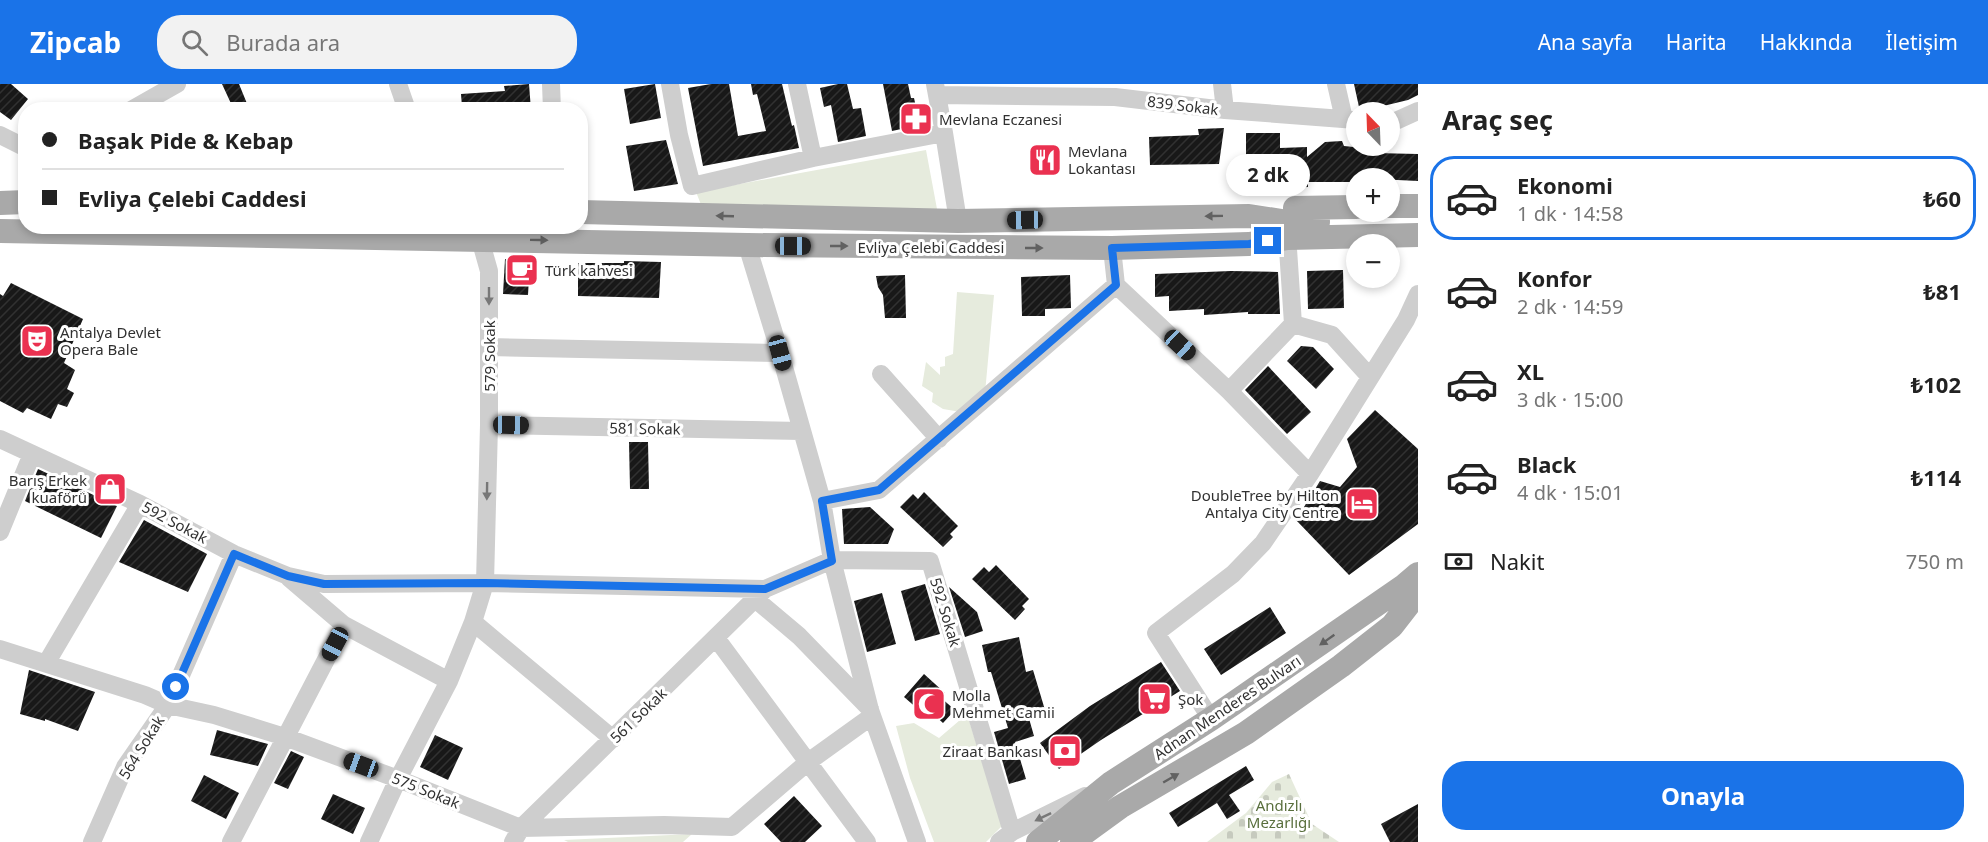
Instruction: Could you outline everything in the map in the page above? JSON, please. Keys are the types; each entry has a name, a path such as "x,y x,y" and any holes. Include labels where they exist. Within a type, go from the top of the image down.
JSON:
{"main road":[{"path":"0,202 18,202"},
{"path":"1400,206 1418,206"},
{"path":"1249,216 1288,209 1346,207"},
{"name":"Evliya Çelebi Caddesi","path":"588,212 958,221 1249,216 1288,222 1418,220"},
{"path":"747,245 770,228 869,230 958,221"},
{"path":"0,231 18,231"},
{"name":"Evliya Çelebi Caddesi","path":"456,234 480,239 747,245 1112,248 1249,244 1288,238 1418,235"},
{"path":"1249,244 1288,249 1346,248"},
{"path":"1400,248 1418,248"},
{"path":"1374,606 1396,578 1418,558"},
{"name":"Adnan Menderes Bulvarı","path":"1038,842 1111,783 1211,719 1418,574"},
{"name":"Adnan Menderes Bulvarı","path":"1072,842 1120,807 1246,733 1341,666 1392,626 1408,604 1418,596"},
{"path":"1392,626 1418,614"}],"street":[{"path":"145,102 177,84"},
{"path":"398,84 401,102"},
{"path":"551,84 552,102"},
{"path":"670,84 679,135 692,186 813,158 944,133"},
{"path":"797,84 813,158"},
{"path":"1222,84 1225,110"},
{"path":"1336,84 1346,110"},
{"path":"936,89 958,221"},
{"name":"839 Sokak","path":"936,89 1113,90 1225,110 1346,120"},
{"path":"1400,119 1418,111"},
{"path":"0,135 18,144"},
{"name":"579 Sokak","path":"369,842 398,779 449,681 473,622 485,583 489,425 489,271 480,239"},
{"path":"747,245 822,501 832,561 871,713 917,842"},
{"path":"1112,248 1116,285 1229,391 1311,474"},
{"path":"1229,391 1293,324 1288,249"},
{"path":"822,501 879,490 1116,285"},
{"path":"1211,719 1156,633 1233,574 1263,543 1311,474 1406,320 1418,294"},
{"path":"1293,324 1332,335 1370,377"},
{"path":"489,347 780,353"},
{"path":"881,374 939,439"},
{"name":"581 Sokak","path":"489,425 802,431"},
{"name":"592 Sokak","path":"0,439 140,504 234,554 288,576 324,584 485,583 760,594 832,561 930,561 1006,837"},
{"path":"0,532 32,454"},
{"path":"47,662 140,504"},
{"name":"564 Sokak","path":"92,842 125,767 168,705 234,554"},
{"path":"288,576 345,625 449,681"},
{"path":"760,594 871,713"},
{"name":"561 Sokak","path":"517,835 760,594"},
{"path":"473,622 613,739"},
{"path":"231,842 345,625"},
{"path":"716,638 867,842"},
{"name":"575 Sokak","path":"0,649 145,694 168,705 214,715 285,737 398,779 517,835 664,825 732,827"},
{"path":"713,842 808,762 871,713"},
{"path":"1006,837 1111,783"},
{"path":"517,835 547,842"}],"green space":[{"path":"926,150 937,209 702,207 696,192"},
{"path":"957,292 994,295 985,393 961,412 943,409 932,402 933,393 922,386 926,362 940,375 940,367 945,366 945,357 953,354"},
{"path":"967,714 1002,826 986,842 934,842 910,778 896,726 914,723 939,738"},
{"name":"Andızlı Mezarlığı","path":"1289,774 1312,824 1339,842 1207,842 1246,813 1272,782"},
{"path":"692,834 683,842 568,842 564,840"}],"building":[{"path":"0,84 11,84 28,99 26,102 18,102 18,111 11,120 0,112"},
{"path":"222,84 239,84 246,102 230,102"},
{"path":"529,84 530,102 462,102 461,94 505,91 504,86"},
{"path":"655,84 661,118 630,124 624,89"},
{"path":"729,84 738,136 766,131 757,94 753,95 751,84 782,84 799,148 703,166 688,88"},
{"path":"847,84 853,109 861,108 866,136 838,142 831,105 824,107 820,88"},
{"path":"883,84 908,84 911,98 914,98 920,125 892,131"},
{"path":"1354,84 1418,84 1418,95 1408,100 1358,102"},
{"path":"1224,128 1219,164 1150,165 1149,137 1199,135 1198,129"},
{"path":"1246,133 1280,133 1280,148 1307,147 1307,157 1325,142 1342,141 1346,146 1346,156 1418,154 1418,181 1400,180 1400,168 1346,168 1346,182 1308,182 1308,187 1240,191 1239,170 1246,169"},
{"path":"666,140 678,184 634,191 626,146"},
{"path":"505,259 530,260 528,295 503,294"},
{"path":"624,261 661,262 659,298 578,296 578,263 624,263"},
{"path":"1343,270 1344,308 1308,309 1307,271"},
{"path":"1278,272 1280,314 1248,314 1248,312 1204,315 1204,309 1169,311 1169,296 1155,297 1155,274"},
{"path":"905,275 906,318 885,318 883,295 878,287 876,276"},
{"path":"1070,275 1071,308 1045,309 1045,316 1022,316 1021,277"},
{"name":"Antalya Devlet Opera Bale","path":"11,283 83,319 64,363 75,370 67,389 74,393 67,407 58,404 51,419 27,408 23,413 0,401 0,294 3,296"},
{"path":"1301,346 1313,347 1334,369 1316,389 1287,361"},
{"path":"1268,366 1311,412 1287,434 1245,390"},
{"name":"DoubleTree by Hilton Antalya City Centre","path":"1375,410 1418,449 1418,524 1349,575 1296,520 1320,481 1340,487 1357,467 1347,439"},
{"path":"629,442 648,442 649,489 630,489"},
{"path":"38,469 117,506 101,538 25,501"},
{"path":"924,492 958,526 950,534 953,537 943,547 900,507 913,494 918,499"},
{"path":"870,507 894,529 888,544 844,544 842,509"},
{"path":"144,520 207,554 188,592 119,562"},
{"path":"996,565 1029,599 1022,606 1025,609 1015,620 972,579 984,567 989,572"},
{"path":"925,584 940,634 915,641 901,591"},
{"path":"949,587 977,612 983,631 965,637"},
{"path":"882,593 896,644 867,652 854,601"},
{"path":"1270,607 1286,633 1221,675 1204,649"},
{"path":"1019,637 1026,672 1033,670 1045,710 1028,715 1034,736 1015,742 1026,779 1009,784 994,732 1008,728 991,672 988,672 982,645"},
{"path":"1161,662 1180,691 1059,769 1040,743 1090,706"},
{"path":"29,670 95,692 78,731 45,719 45,721 20,714"},
{"name":"Molla Mehmet Camii","path":"924,674 945,693 940,697 955,710 943,723 930,711 926,716 904,697"},
{"path":"217,730 268,744 258,766 210,755"},
{"path":"435,735 463,748 448,780 420,767"},
{"path":"291,751 304,757 288,789 274,783"},
{"path":"1246,766 1254,780 1229,795 1240,811 1227,819 1217,803 1178,827 1169,813"},
{"path":"204,775 239,793 226,819 191,801"},
{"path":"333,794 365,808 353,834 321,819"},
{"path":"794,796 822,826 805,842 781,842 764,824"},
{"path":"1418,804 1418,842 1390,842 1381,824"}],"place":[{"name":"Mevlana Eczanesi","path":"916,119"},
{"name":"Mevlana Lokantası","path":"1045,160"},
{"name":"Türk kahvesi","path":"522,270"},
{"name":"Antalya Devlet Opera Bale","path":"37,341"},
{"name":"Barış Erkek kuaförü","path":"110,489"},
{"name":"DoubleTree by Hilton Antalya City Centre","path":"1362,504"},
{"name":"Şok","path":"1155,699"},
{"name":"Molla Mehmet Camii","path":"929,704"},
{"name":"Ziraat Bankası","path":"1065,751"}],"route":[{"path":"176,687 234,554 288,576 324,584 404,582 765,589 832,561 822,501 879,490 1116,285 1112,248 1249,244 1268,241"}]}
